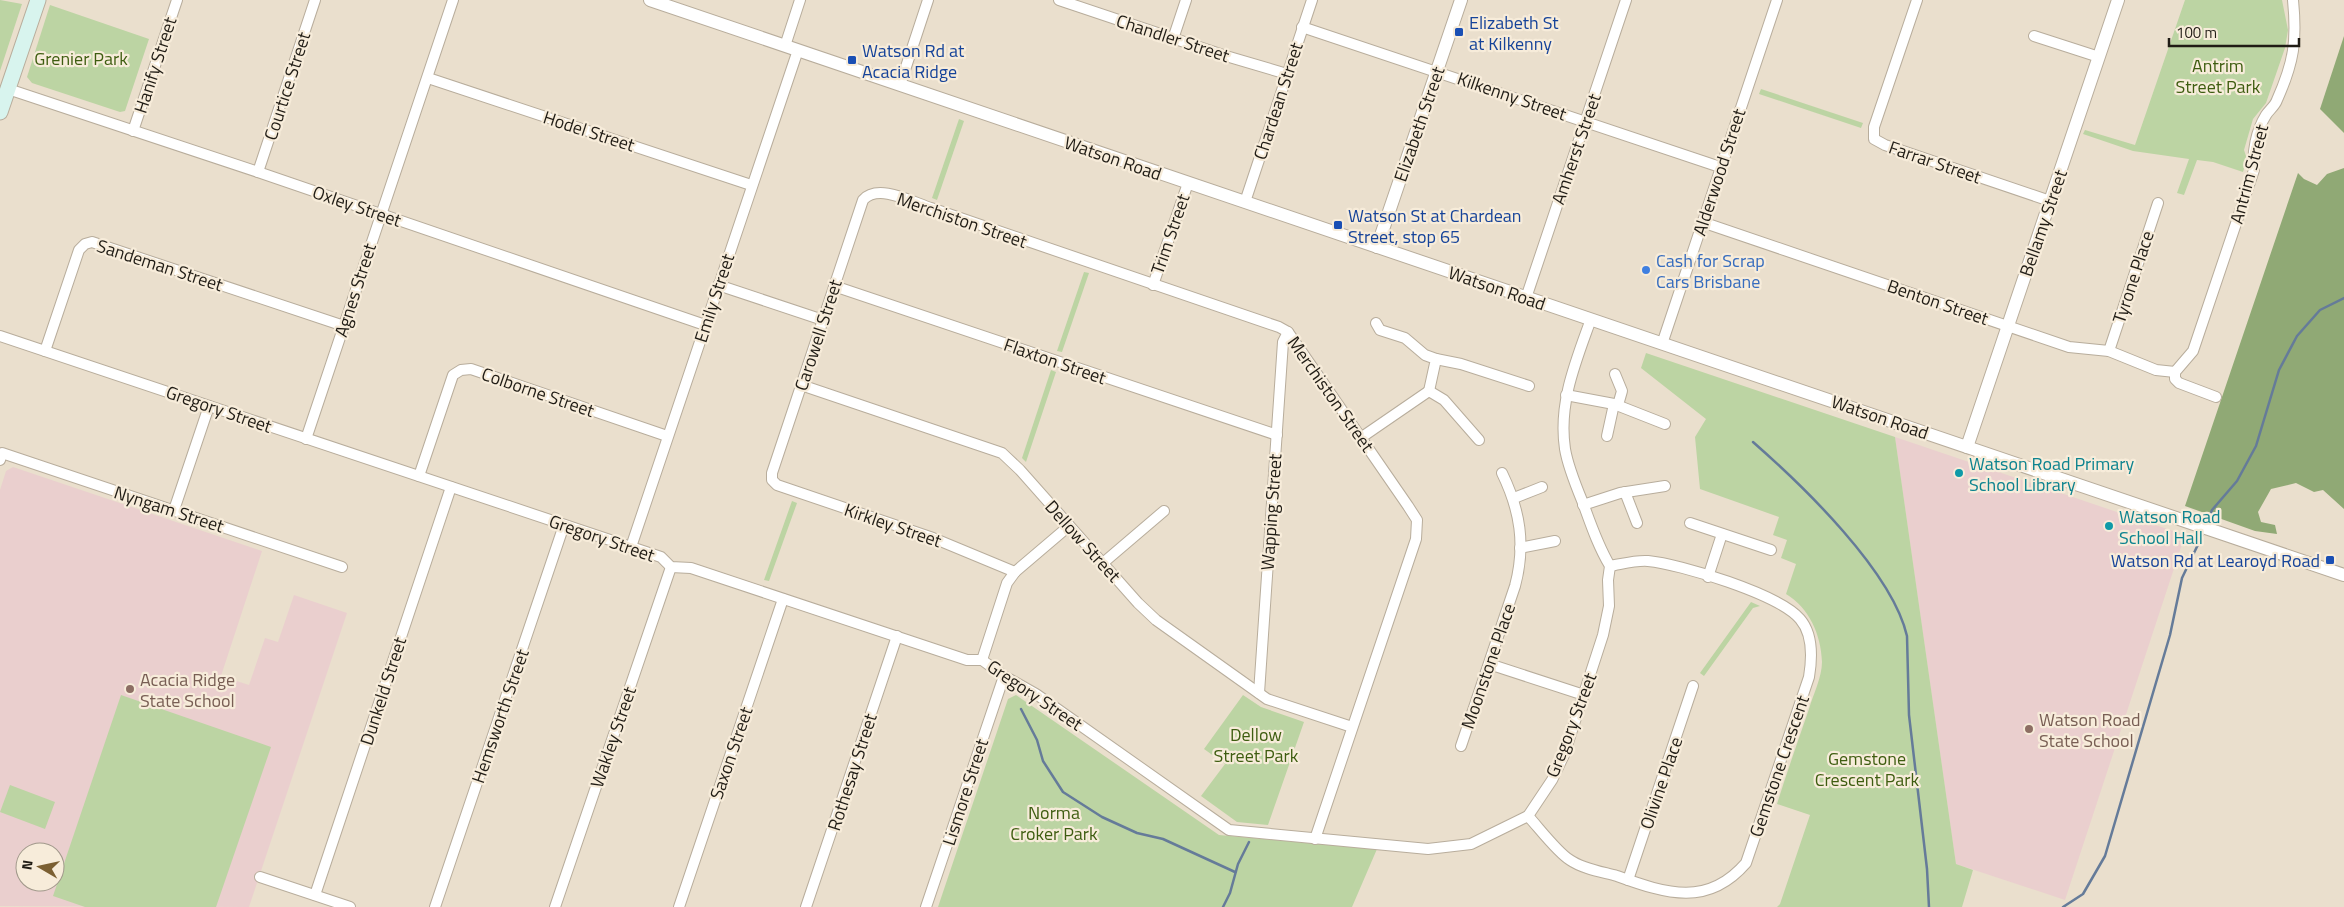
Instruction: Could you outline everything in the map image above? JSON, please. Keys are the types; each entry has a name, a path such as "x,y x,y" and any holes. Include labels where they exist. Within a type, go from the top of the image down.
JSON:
{"main road":[{"path":"0,112 38,0"}],"street":[{"name":"Hanify Street","path":"133,131 177,0"},
{"name":"Courtice Street","path":"258,172 315,0"},
{"name":"Agnes Street","path":"306,439 453,0"},
{"name":"Watson Road","path":"650,0 672,3 785,46 2222,532 2344,575"},
{"path":"785,46 800,0"},
{"path":"900,85 928,0"},
{"name":"Chandler Street","path":"1059,0 1173,39 1287,74"},
{"path":"1173,39 1186,0"},
{"name":"Chardean Street","path":"1245,202 1312,0"},
{"name":"Elizabeth Street","path":"1377,247 1461,0"},
{"name":"Amherst Street","path":"1526,298 1626,0"},
{"name":"Alderwood Street","path":"1662,344 1777,0"},
{"name":"Farrar Street","path":"1917,0 1874,127 1874,139 1885,145 2050,201"},
{"name":"Bellamy Street","path":"1967,447 2118,0"},
{"name":"Antrim Street","path":"2175,372 2193,351 2254,170 2253,152 2263,120 2276,102 2293,57 2296,37 2292,0"},
{"name":"Kilkenny Street","path":"1302,27 1720,167"},
{"path":"2034,36 2099,57"},
{"name":"Emily Street","path":"631,547 751,185 798,50"},
{"name":"Hodel Street","path":"428,78 751,185"},
{"name":"Oxley Street","path":"8,89 258,172 705,325"},
{"name":"Trim Street","path":"1153,285 1188,183"},
{"name":"Merchiston Street","path":"868,193 879,191 1279,327 1288,332 1362,437 1417,520 1416,539 1315,839"},
{"name":"Carowell Street","path":"772,480 772,473 834,286 863,200 868,193"},
{"name":"Tyrone Place","path":"2109,351 2158,203"},
{"name":"Benton Street","path":"1702,222 2069,347 2109,351 2156,370 2175,372"},
{"name":"Sandeman Street","path":"45,351 79,250 85,244 92,242 344,326"},
{"path":"718,285 823,320"},
{"name":"Flaxton Street","path":"834,286 1276,435"},
{"path":"1591,319 1566,395 1563,421 1565,450 1583,505 1601,550 1610,566"},
{"path":"1376,323 1380,330 1406,338 1425,355 1436,360 1462,364 1529,386"},
{"name":"Wapping Street","path":"1259,693 1283,342 1288,332"},
{"name":"Gregory Street","path":"0,336 661,557 671,567 691,568 967,660 982,660 1004,676 1036,694 1229,830 1428,850 1471,844 1528,816 1552,780 1564,754 1584,695 1603,635 1609,606 1608,580 1610,566"},
{"path":"1362,437 1429,391 1436,360"},
{"name":"Colborne Street","path":"419,476 453,375 461,370 470,369 667,436"},
{"path":"2175,372 2175,379 2178,384 2216,397"},
{"path":"1608,436 1616,404 1622,391 1614,374"},
{"name":"Dellow Street","path":"801,385 1002,453 1156,620 1267,699 1352,727"},
{"path":"1429,391 1444,400 1479,440"},
{"path":"1566,395 1616,404 1665,424"},
{"path":"174,510 209,406"},
{"name":"Nyngam Street","path":"0,460 2,453 342,567"},
{"name":"Moonstone Place","path":"1461,746 1515,586 1521,561 1518,517 1514,498 1502,473"},
{"name":"Kirkley Street","path":"772,480 777,485 933,538 1015,572"},
{"path":"1583,505 1625,492 1665,486"},
{"name":"Dunkeld Street","path":"315,895 451,487"},
{"path":"1514,498 1542,487"},
{"path":"1625,492 1637,523"},
{"path":"1103,563 1164,511"},
{"path":"1690,523 1771,550"},
{"name":"Hemsworth Street","path":"435,907 564,525"},
{"path":"982,660 1008,583 1015,572 1069,526"},
{"path":"1708,577 1722,534"},
{"path":"1520,548 1555,541"},
{"name":"Gemstone Crescent","path":"1528,816 1570,860 1674,896 1696,896 1714,892 1734,880 1746,863 1809,677 1812,656 1800,619 1781,603 1670,564 1646,561 1610,566"},
{"name":"Wakley Street","path":"555,907 671,567"},
{"name":"Saxon Street","path":"679,907 783,599"},
{"name":"Rothesay Street","path":"806,907 897,636"},
{"path":"1489,664 1584,695"},
{"name":"Lismore Street","path":"926,907 1004,676"},
{"name":"Olivine Place","path":"1628,880 1693,686"},
{"path":"260,877 350,907"}],"shaded area":[{"name":"Watson Road State School","path":"1895,437 2185,535 2065,900 1956,864"},
{"name":"Acacia Ridge State School","path":"13,467 262,551 221,676 249,685 265,638 278,642 294,595 347,613 249,907 0,906 0,490 6,471"}],"green space":[{"path":"0,0 22,4 0,71"},
{"name":"Antrim Street Park","path":"2185,0 2282,0 2288,30 2285,48 2266,103 2253,119 2244,150 2247,159 2243,172 2213,162 2197,160 2184,195 2177,193 2189,159 2133,151 2083,134 2085,130 2135,145"},
{"name":"Grenier Park","path":"50,5 149,39 125,111 120,112 32,83 27,77"},
{"path":"2344,36 2344,133 2320,109"},
{"path":"1761,89 1863,123 1861,128 1759,94"},
{"path":"959,119 964,121 937,200 932,198"},
{"path":"2344,168 2344,509 2323,490 2314,492 2296,483 2271,489 2258,512 2261,522 2275,525 2277,534 2255,531 2185,506 2298,173 2304,179 2317,185 2327,174"},
{"path":"1084,272 1089,273 1062,352 1057,351"},
{"name":"Gemstone Crescent Park","path":"1646,353 1895,437 1956,864 1973,870 1962,907 1777,907 1780,904 1810,815 1777,804 1821,674 1822,662 1819,642 1807,614 1786,594 1796,564 1781,558 1787,540 1773,535 1779,517 1700,489 1695,437 1706,419 1641,368"},
{"path":"1051,370 1056,372 1026,462 1022,458"},
{"path":"792,501 797,503 769,581 764,580"},
{"path":"1751,602 1760,606 1753,608 1704,676 1700,673"},
{"path":"121,695 271,747 216,907 85,907 53,896 54,892 65,892 65,861"},
{"name":"Norma Croker Park","path":"1016,695 1219,835 1377,849 1352,907 938,907 1008,699"},
{"name":"Dellow Street Park","path":"1243,695 1261,707 1304,722 1268,825 1237,822 1201,796 1225,764 1204,749"},
{"path":"10,785 55,802 45,829 0,812"}],"waterway":[{"path":"2207,524 2212,510 2237,481 2256,446 2279,370 2297,336 2320,310 2344,298"},
{"path":"1753,442 1796,481 1843,531 1884,584 1898,611 1907,636 1909,715 1927,869 1929,907"},
{"path":"2063,907 2083,894 2105,856 2170,635 2182,578 2204,532"},
{"path":"1021,709 1037,740 1043,761 1063,792 1102,817 1137,833 1163,839 1235,872"},
{"path":"1223,907 1230,893 1238,864 1249,842"}],"place":[{"name":"Elizabeth St at Kilkenny","path":"1459,32"},
{"name":"Watson Rd at Acacia Ridge","path":"852,60"},
{"name":"Watson St at Chardean Street, stop 65","path":"1338,225"},
{"name":"Cash for Scrap Cars Brisbane","path":"1646,270"},
{"name":"Watson Road Primary School Library","path":"1959,473"},
{"name":"Watson Road School Hall","path":"2109,526"},
{"name":"Watson Rd at Learoyd Road","path":"2330,560"},
{"name":"Acacia Ridge State School","path":"130,689"},
{"name":"Watson Road State School","path":"2029,729"}]}
